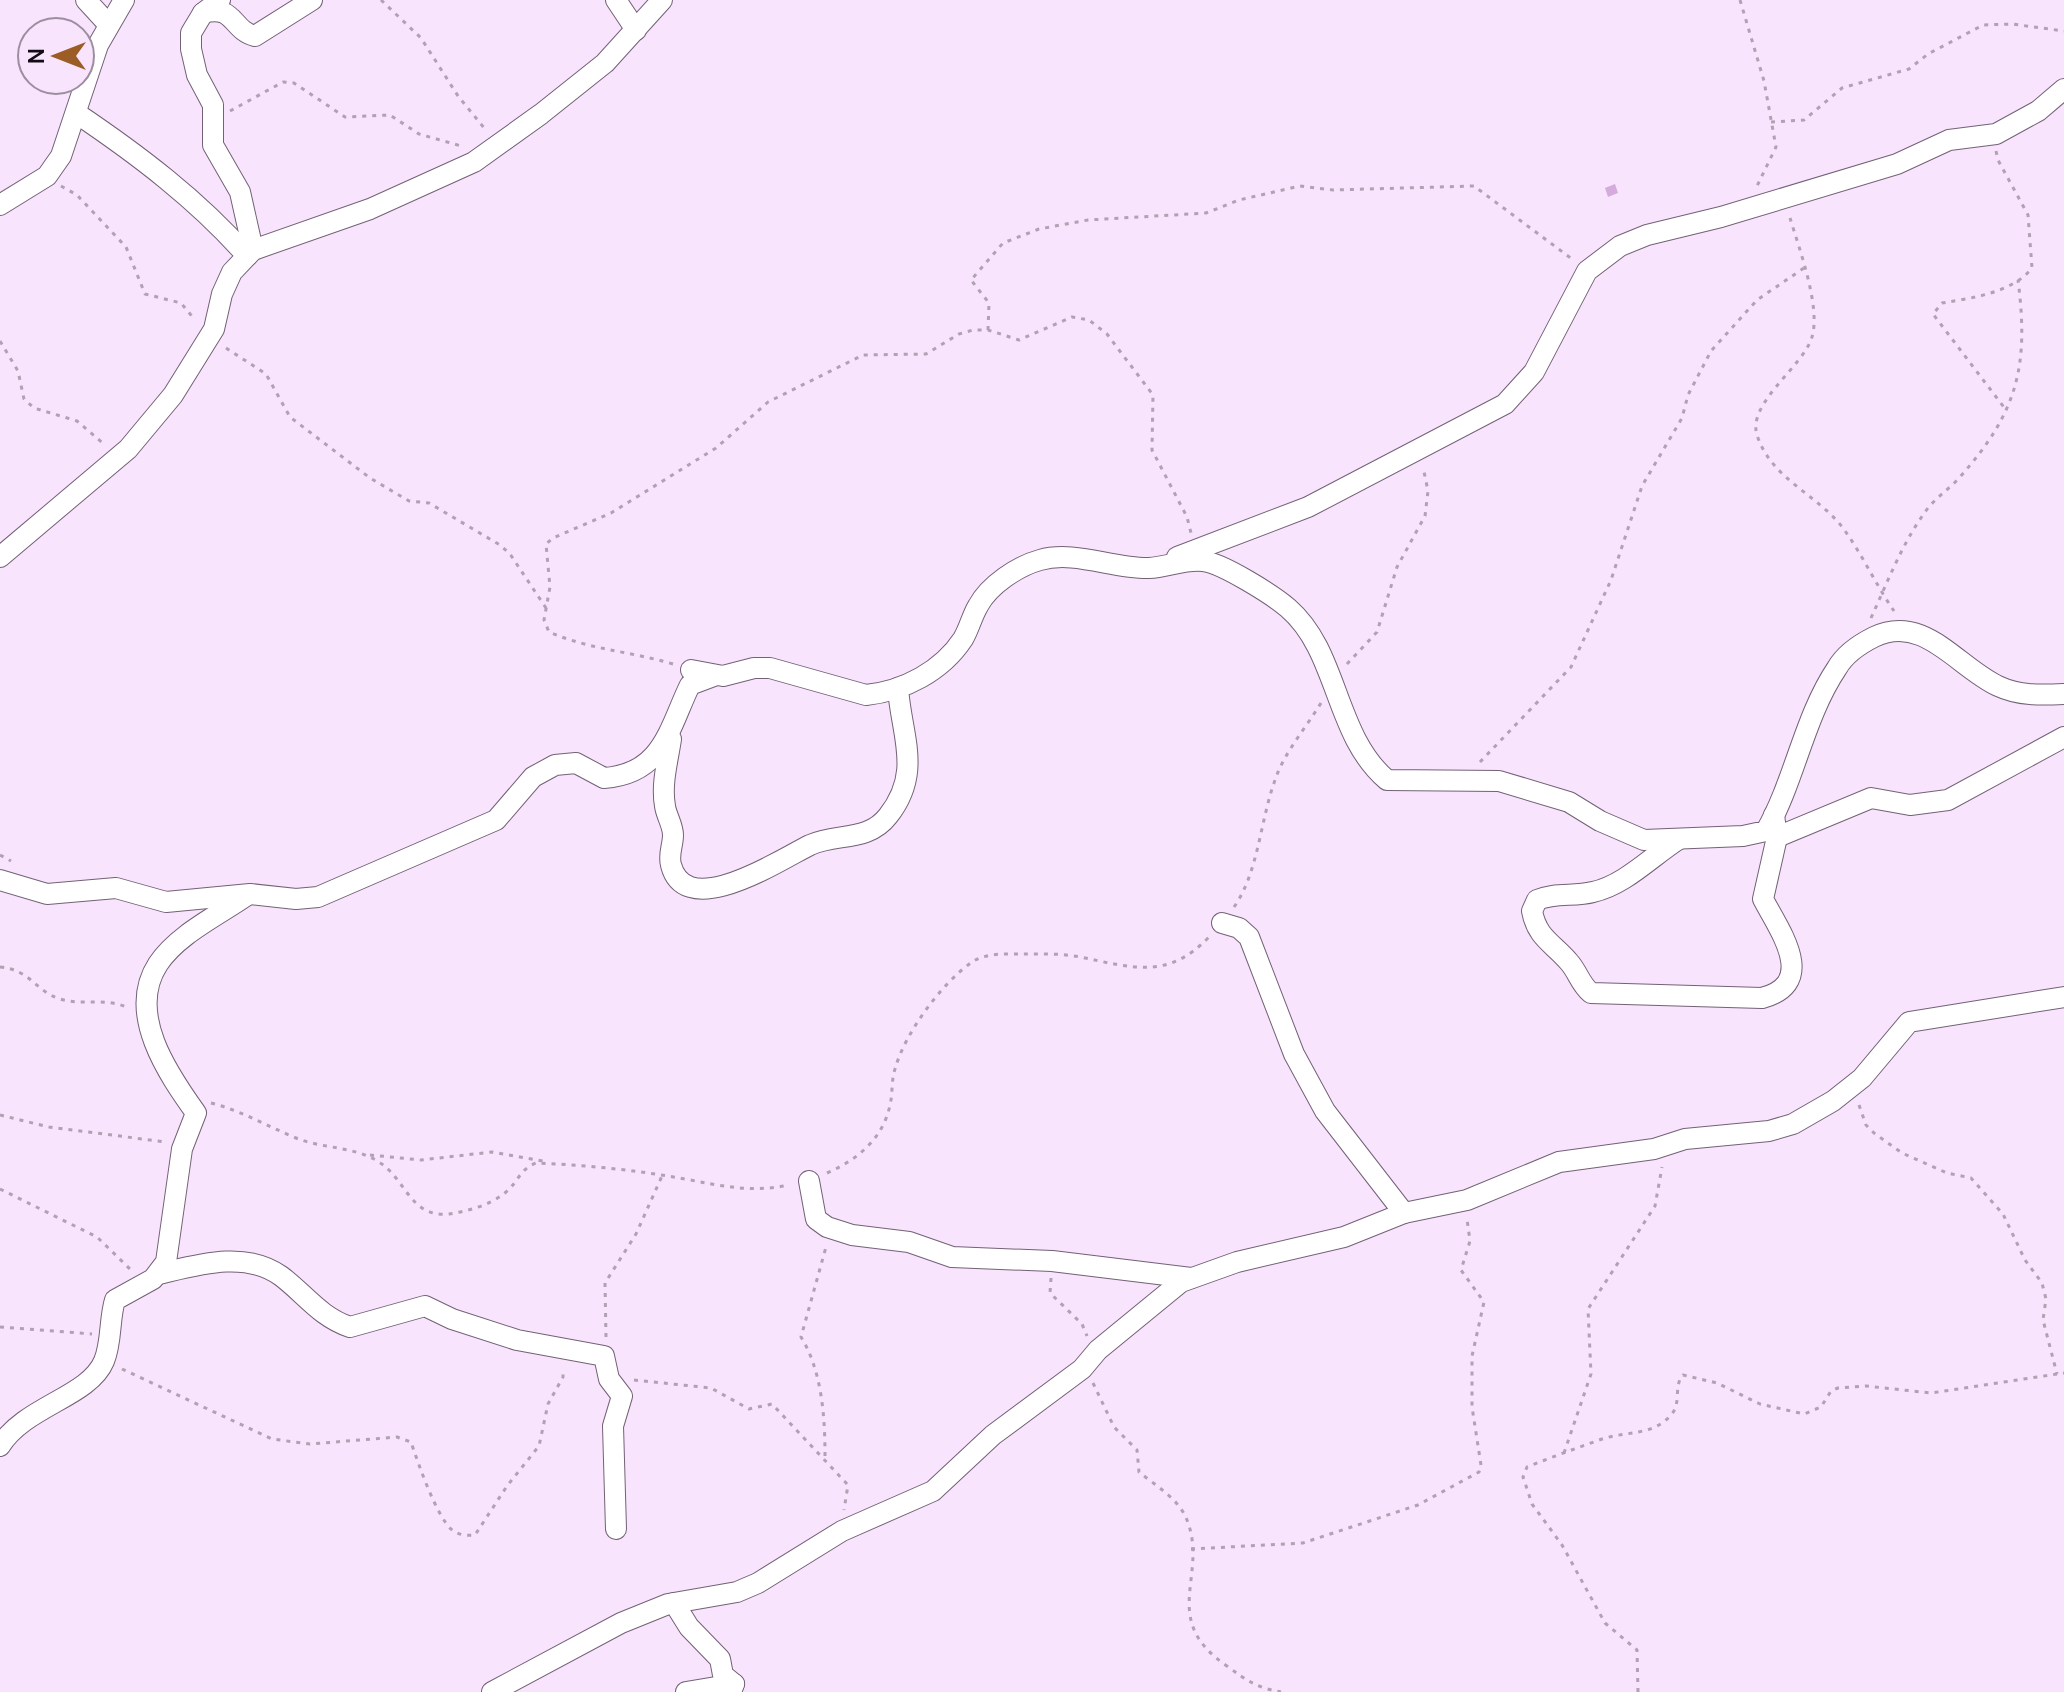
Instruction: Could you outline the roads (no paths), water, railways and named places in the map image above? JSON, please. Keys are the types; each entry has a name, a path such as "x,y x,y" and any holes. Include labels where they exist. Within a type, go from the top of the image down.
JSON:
{"street":[{"path":"86,0 108,24"},
{"path":"0,205 47,176 61,156 82,88 108,24 124,0"},
{"path":"220,0 203,13 191,33 191,49 197,75 213,105 213,145 240,192 250,253"},
{"path":"203,13 223,12 245,32 255,36 312,0"},
{"path":"616,0 636,30"},
{"path":"0,557 119,457 173,395 208,340 232,272 250,253 370,209 480,158 605,63 662,0"},
{"path":"1151,568 1308,507 1505,404 1534,372 1587,271 1620,246 1647,235 1740,212 1897,164 1953,138 1996,134 2038,111 2064,89"},
{"path":"76,113 125,146 250,253"},
{"path":"0,880 47,894 116,888 166,902 250,894 296,899 318,897 496,820 533,777 555,765 576,763 604,778 637,767 662,750 690,685 716,676 763,667 866,695 898,688 945,662 964,637 986,594 1027,564 1055,558 1151,568 1206,561 1288,608 1312,635 1357,741 1387,780 1499,781 1569,802 1644,840 1759,834 1767,831 1827,686 1843,659 1884,632 1901,630 1931,640 1998,686 2016,693 2064,694"},
{"path":"691,670 716,676"},
{"path":"673,723 663,789 672,832 671,869 687,884 711,889 742,880 813,844 875,830 889,815 908,769 910,754 898,688"},
{"path":"1777,837 1871,798 1910,805 1948,800 2064,737"},
{"path":"1681,838 1619,881 1596,892 1549,895 1537,900 1532,911 1540,937 1571,963 1583,986 1591,993 1762,998 1778,994 1788,982 1792,966 1789,946 1762,892 1777,837 1774,815"},
{"path":"151,1279 166,1262 178,1172 196,1113 160,1058 151,1028 148,998 158,964 187,936 250,894"},
{"path":"1222,923 1239,928 1249,937 1294,1054 1325,1111 1404,1213"},
{"path":"492,1692 621,1623 674,1603 737,1592 758,1583 810,1549 933,1491 1018,1414 1087,1364 1140,1315 1191,1278 1237,1262 1344,1237 1404,1213 1495,1191 1559,1162 1654,1149 1685,1139 1769,1131 1793,1124 1833,1101 1862,1078 1904,1027 1915,1020 2064,997"},
{"path":"809,1181 816,1219 832,1229 909,1242 952,1257 1052,1261 1191,1278"},
{"path":"0,1446 23,1420 92,1380 104,1360 115,1300 151,1279 221,1260 280,1276 308,1303 350,1327 425,1306 452,1319 541,1344 604,1356 610,1381 622,1396 613,1426 617,1475 612,1491 616,1529"},
{"path":"674,1603 689,1627 718,1655 723,1675 732,1688 686,1692"}]}
